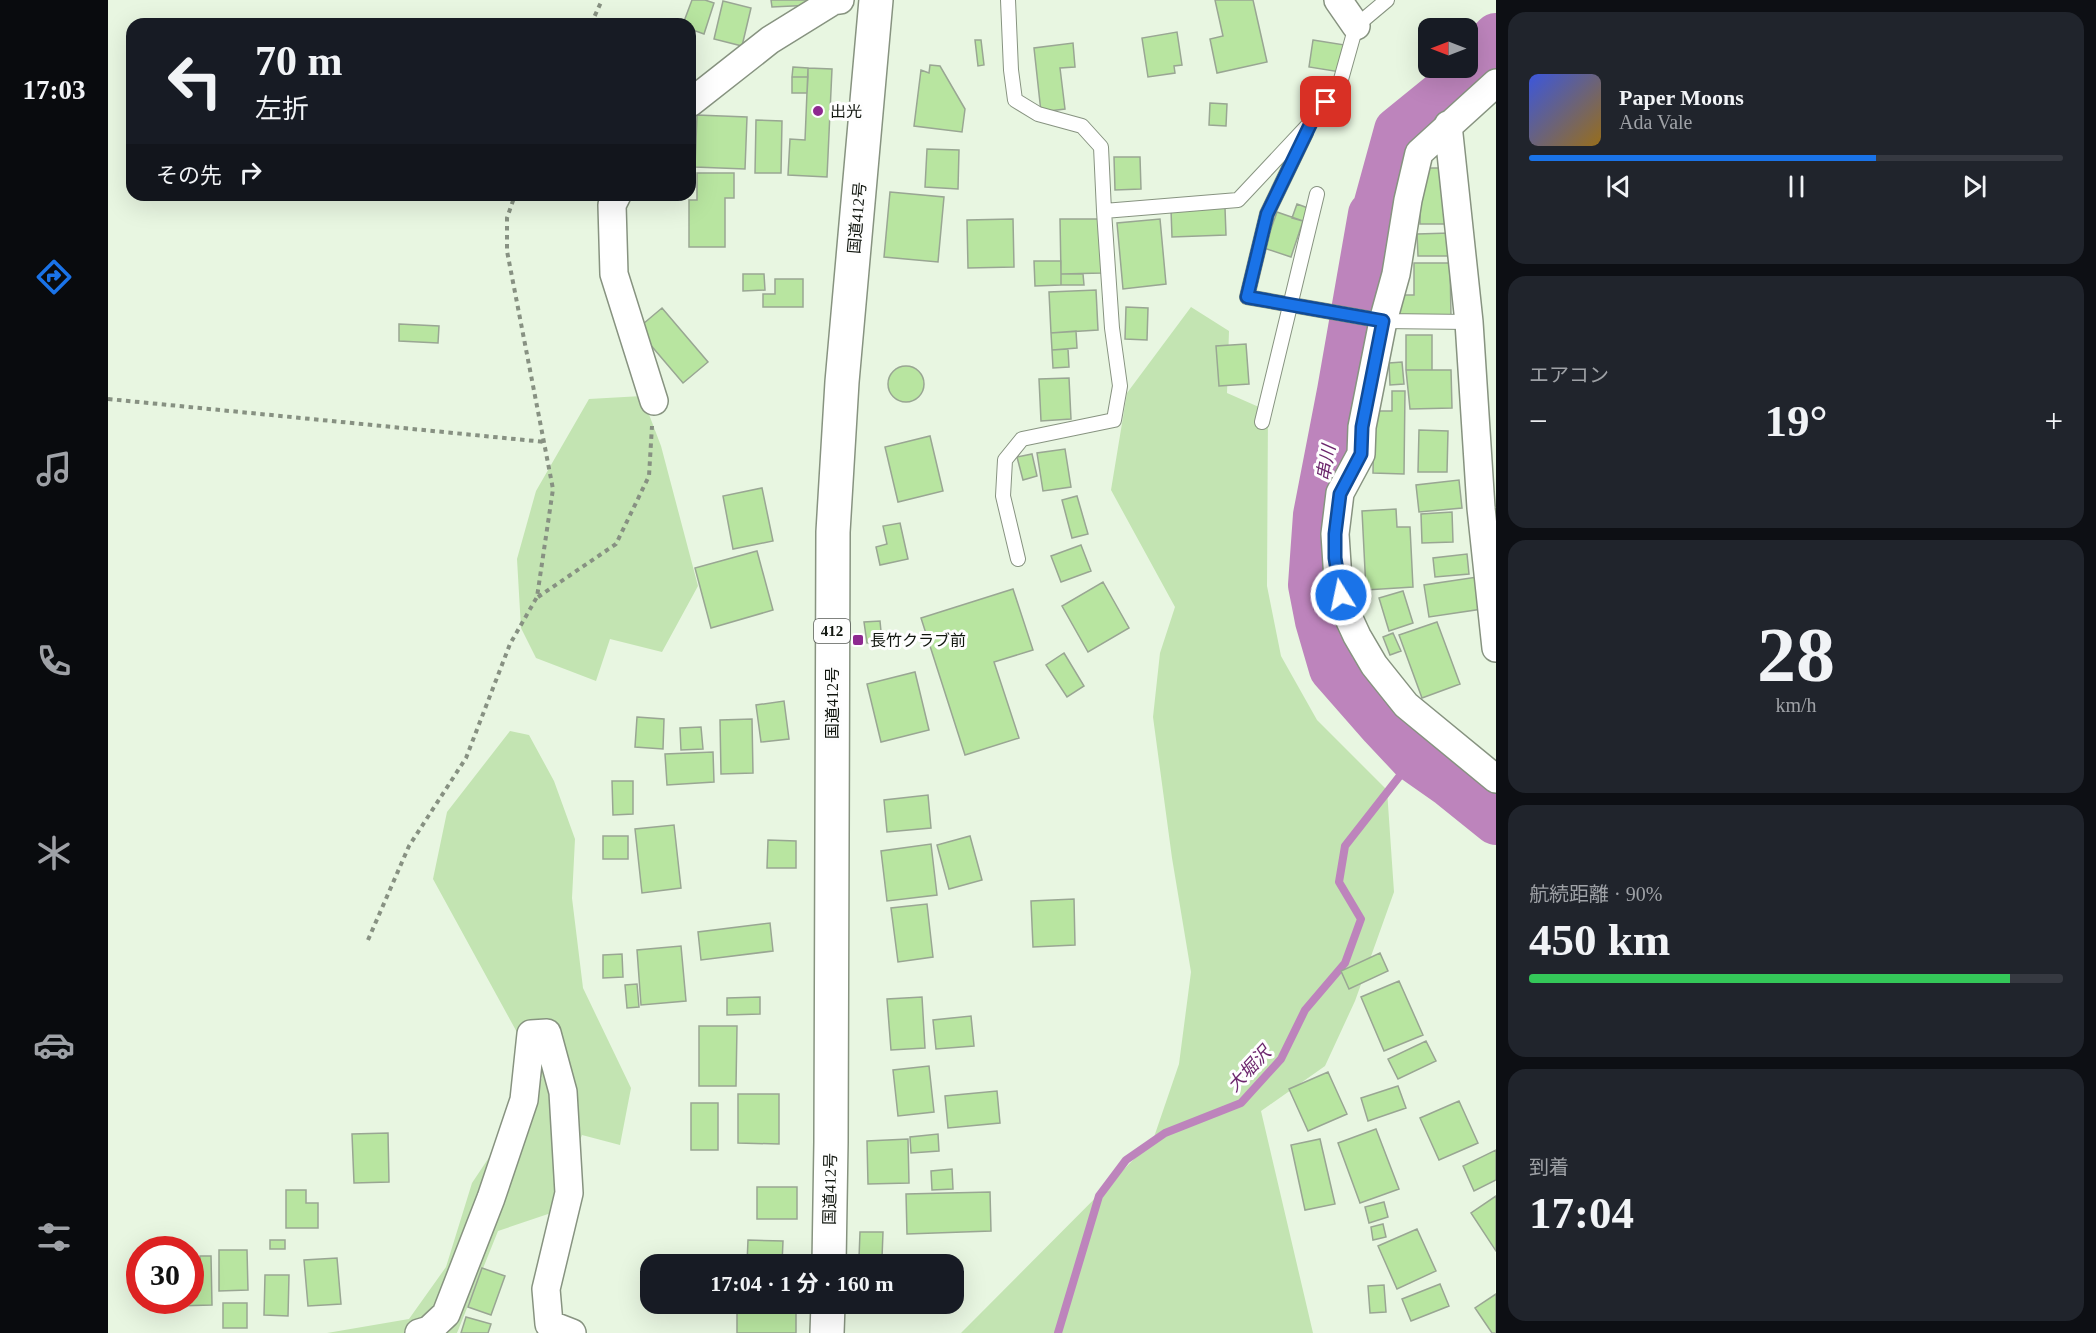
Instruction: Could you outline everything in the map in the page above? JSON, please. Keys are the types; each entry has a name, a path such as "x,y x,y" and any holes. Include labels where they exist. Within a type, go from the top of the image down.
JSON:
{"highway":[{"name":"国道412号","path":"828,1254 831,1119 833,532 842,382 876,0"},
{"path":"827,1333 828,1314"}],"street":[{"path":"696,98 770,40 833,1 840,0"},
{"path":"1338,0 1356,26"},
{"path":"1496,83 1419,153 1408,200 1396,274 1383,321 1362,427 1361,454 1340,494 1335,534 1338,580 1345,610 1374,665 1406,705 1496,779"},
{"path":"1448,125 1469,321 1480,508 1496,648"},
{"path":"614,201 612,205 614,274 654,401"},
{"path":"419,1333 429,1330 446,1314 524,1100 531,1034 547,1033 563,1092 568,1193 546,1288 549,1324 572,1333"}],"lane":[{"path":"1008,0 1011,70 1015,100 1038,114 1082,126 1101,147 1112,328 1120,386 1114,420 1022,439 1005,460 1003,496 1018,559"},
{"path":"1104,211 1238,200 1312,121 1340,83 1356,26 1387,0"},
{"path":"1312,121 1267,214 1247,297 1383,321 1469,321"},
{"path":"1262,422 1317,194"}],"path":[{"path":"594,18 602,0"},
{"path":"368,940 409,846 466,758 510,644 537,597 553,489 507,251 507,218 513,201"},
{"path":"108,399 544,442"},
{"path":"537,597 616,544 649,476 654,401"}],"green space":[{"path":"1191,307 1229,331 1227,393 1268,411 1267,586 1281,656 1317,720 1387,790 1394,892 1355,1001 1325,1066 1261,1111 1313,1333 961,1333 1153,1140 1179,1064 1191,972 1172,858 1153,717 1160,653 1175,607 1111,490 1127,393"},
{"path":"642,396 661,446 698,586 662,652 610,639 596,681 536,658 521,628 517,559 536,491 589,399"},
{"path":"510,731 529,735 554,781 575,839 572,898 583,988 631,1088 620,1145 582,1135 554,1212 498,1231 457,1333 327,1333 409,1319 446,1267 472,1183 542,1078 433,879 447,812"}],"building":[{"path":"692,0 714,3 704,34 696,31 696,18 685,18"},
{"path":"771,0 813,0 813,5 772,7"},
{"path":"1215,0 1253,0 1267,62 1217,73 1210,39 1223,36"},
{"path":"723,1 751,8 742,46 714,39"},
{"path":"1177,32 1182,65 1174,66 1175,73 1148,77 1142,38"},
{"path":"975,40 981,40 984,65 978,66"},
{"path":"1313,40 1345,45 1340,72 1309,67"},
{"path":"1073,43 1075,67 1060,68 1065,109 1041,112 1034,48"},
{"path":"930,65 940,66 965,109 962,132 914,126 921,70 929,73"},
{"path":"793,67 808,68 808,77 792,77"},
{"path":"808,68 832,69 827,177 788,175 790,139 805,140"},
{"path":"792,77 808,77 807,93 792,93"},
{"path":"1210,103 1227,104 1226,126 1209,125"},
{"path":"697,115 747,117 745,169 696,167"},
{"path":"756,120 782,121 781,173 755,173"},
{"path":"927,149 959,150 958,189 925,187"},
{"path":"1114,157 1140,157 1141,189 1115,190"},
{"path":"1420,168 1448,168 1448,224 1420,224"},
{"path":"697,173 734,173 734,198 725,198 725,247 689,247 689,201 697,200"},
{"path":"890,192 944,197 938,262 884,257"},
{"path":"1297,204 1308,208 1303,221 1292,218"},
{"path":"1225,208 1226,235 1172,237 1171,210"},
{"path":"1277,212 1303,221 1291,257 1264,248"},
{"path":"1013,219 1014,267 968,268 967,220"},
{"path":"1060,219 1101,219 1102,273 1061,274"},
{"path":"1160,219 1166,284 1123,289 1117,223"},
{"path":"1450,233 1451,256 1418,256 1417,234"},
{"path":"1034,261 1061,261 1061,285 1035,286"},
{"path":"1414,263 1450,263 1451,317 1396,318 1396,295 1414,295"},
{"path":"743,274 764,274 765,290 743,291"},
{"path":"1061,274 1083,274 1084,285 1061,285"},
{"path":"775,279 803,279 803,307 763,307 763,294 775,294"},
{"path":"1096,290 1098,330 1051,333 1049,292"},
{"path":"1126,307 1148,308 1147,340 1125,339"},
{"path":"662,308 708,362 683,383 637,329"},
{"path":"399,324 439,326 438,343 399,341"},
{"path":"1076,331 1077,348 1052,350 1051,333"},
{"path":"1406,335 1432,335 1432,370 1406,370"},
{"path":"1246,344 1249,384 1219,386 1216,346"},
{"path":"1068,349 1069,367 1053,368 1052,350"},
{"path":"1402,362 1404,384 1390,385 1389,363"},
{"path":"906,366 919,371 924,384 919,397 906,402 893,397 888,384 893,371"},
{"path":"1406,370 1451,370 1452,408 1410,409"},
{"path":"1069,378 1071,419 1041,421 1039,379"},
{"path":"1392,391 1405,391 1404,474 1373,473 1374,411 1392,411"},
{"path":"1419,430 1448,431 1447,472 1418,472"},
{"path":"930,436 943,491 898,502 885,447"},
{"path":"1065,449 1071,487 1043,491 1037,453"},
{"path":"1032,454 1037,476 1023,480 1017,457"},
{"path":"1459,480 1462,508 1419,512 1416,485"},
{"path":"762,488 773,541 733,549 723,496"},
{"path":"1077,496 1088,534 1072,538 1062,500"},
{"path":"1396,509 1397,527 1410,527 1413,587 1366,590 1362,511"},
{"path":"1452,512 1453,542 1422,543 1421,514"},
{"path":"900,523 908,559 880,565 876,547 887,544 883,526"},
{"path":"1081,545 1091,571 1061,582 1051,556"},
{"path":"757,551 773,610 711,628 695,568"},
{"path":"1467,554 1469,574 1435,577 1433,558"},
{"path":"1477,577 1482,609 1429,617 1424,585"},
{"path":"1103,582 1129,628 1088,652 1062,606"},
{"path":"1013,589 1033,650 994,662 1019,738 965,755 921,618"},
{"path":"1403,591 1413,623 1389,631 1379,598"},
{"path":"880,621 882,642 867,643 864,622"},
{"path":"1437,622 1460,684 1422,698 1399,635"},
{"path":"1393,633 1401,651 1390,655 1383,637"},
{"path":"1064,653 1084,686 1067,697 1046,665"},
{"path":"915,672 929,730 881,742 867,684"},
{"path":"784,701 789,739 761,742 756,705"},
{"path":"637,717 664,719 663,749 635,747"},
{"path":"752,719 753,773 721,774 720,720"},
{"path":"701,727 703,749 681,750 680,728"},
{"path":"713,752 714,782 667,785 665,754"},
{"path":"612,781 633,781 633,814 613,815"},
{"path":"928,795 931,828 887,832 884,800"},
{"path":"674,825 681,888 642,893 635,829"},
{"path":"603,836 628,836 628,859 603,859"},
{"path":"970,836 982,880 949,889 937,845"},
{"path":"768,840 796,841 796,868 767,868"},
{"path":"931,844 937,895 887,901 881,851"},
{"path":"1074,899 1075,945 1033,947 1031,901"},
{"path":"927,904 933,957 898,962 891,908"},
{"path":"770,923 773,951 701,960 698,932"},
{"path":"681,946 686,1001 641,1005 637,950"},
{"path":"1380,953 1388,971 1349,989 1341,971"},
{"path":"622,954 623,977 603,978 603,955"},
{"path":"1399,981 1423,1035 1384,1051 1361,997"},
{"path":"637,984 639,1007 627,1008 625,985"},
{"path":"760,997 760,1014 727,1015 727,998"},
{"path":"922,997 925,1048 891,1050 887,999"},
{"path":"971,1016 974,1046 936,1049 933,1020"},
{"path":"699,1026 737,1026 736,1086 699,1086"},
{"path":"1426,1041 1436,1061 1398,1079 1388,1059"},
{"path":"929,1066 934,1112 898,1116 893,1070"},
{"path":"1328,1072 1347,1114 1308,1131 1289,1089"},
{"path":"1398,1086 1406,1108 1368,1121 1361,1098"},
{"path":"997,1091 1000,1123 948,1128 945,1096"},
{"path":"738,1094 779,1094 779,1144 738,1143"},
{"path":"1459,1101 1478,1143 1439,1160 1420,1118"},
{"path":"691,1103 718,1103 718,1150 691,1150"},
{"path":"1376,1129 1399,1189 1360,1203 1338,1143"},
{"path":"388,1133 389,1182 354,1183 352,1134"},
{"path":"938,1134 939,1151 911,1153 910,1137"},
{"path":"908,1139 909,1183 868,1184 867,1141"},
{"path":"1320,1139 1335,1204 1305,1210 1291,1145"},
{"path":"1496,1150 1496,1180 1474,1191 1463,1166"},
{"path":"952,1169 953,1189 932,1190 931,1171"},
{"path":"757,1187 797,1187 797,1219 757,1219"},
{"path":"286,1190 306,1190 306,1203 318,1203 318,1228 286,1228"},
{"path":"990,1192 991,1231 907,1234 906,1194"},
{"path":"1496,1196 1496,1251 1471,1213"},
{"path":"1384,1202 1388,1217 1369,1223 1365,1207"},
{"path":"1383,1224 1386,1237 1373,1240 1371,1227"},
{"path":"1417,1229 1436,1271 1397,1289 1378,1246"},
{"path":"860,1232 883,1232 882,1254 859,1254"},
{"path":"270,1240 285,1240 285,1249 270,1249"},
{"path":"748,1240 783,1241 782,1254 747,1254"},
{"path":"219,1250 247,1250 248,1290 219,1291"},
{"path":"204,1256 211,1256 212,1305 204,1305"},
{"path":"337,1258 341,1304 308,1306 304,1260"},
{"path":"482,1268 505,1276 491,1315 468,1307"},
{"path":"265,1275 289,1275 288,1316 264,1315"},
{"path":"1440,1284 1449,1306 1411,1321 1402,1299"},
{"path":"1384,1285 1386,1312 1370,1313 1368,1286"},
{"path":"1496,1294 1496,1333 1492,1333 1475,1308"},
{"path":"223,1303 247,1303 247,1328 223,1328"},
{"path":"737,1314 796,1314 796,1333 737,1333"},
{"path":"466,1317 491,1324 488,1333 461,1333"}],"waterway":[{"name":"串川","path":"1478,55 1496,36"},
{"name":"串川","path":"1457,78 1397,130 1375,210 1371,214 1316,515 1311,585 1318,621 1332,669 1413,759 1496,822"},
{"name":"大堀沢","path":"1058,1333 1099,1196 1126,1160 1165,1133 1241,1103 1281,1059 1305,1010 1345,963 1361,919 1339,882 1345,846 1413,759"}],"place":[{"name":"出光","path":"818,111"},
{"name":"長竹クラブ前","path":"858,640"}],"route":[{"path":"1326,102 1312,121 1267,214 1247,297 1383,321 1362,427 1361,454 1340,494 1335,534 1335,558 1341,595"}]}
